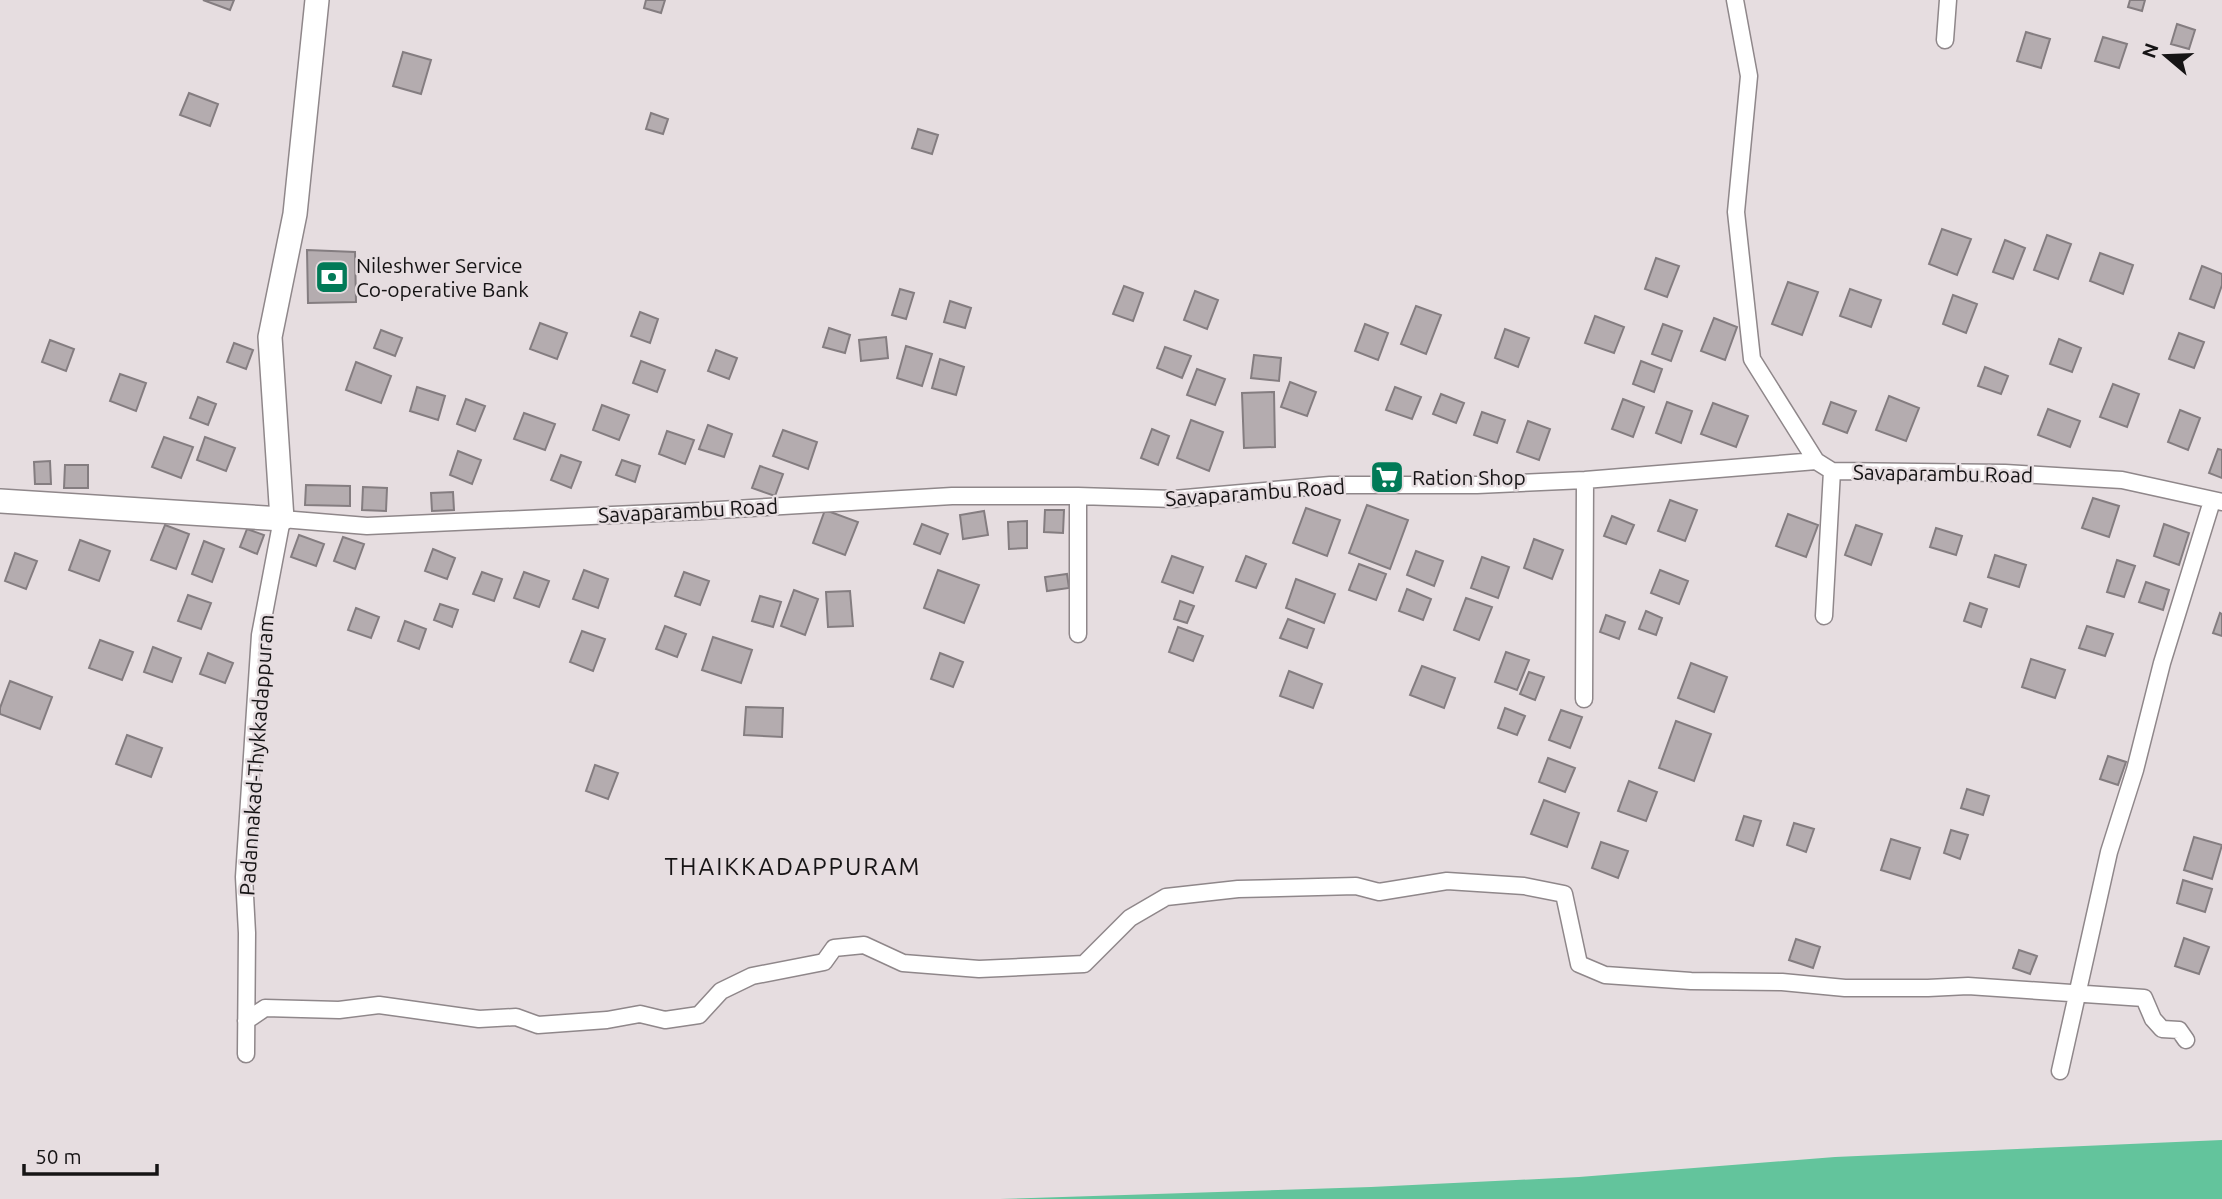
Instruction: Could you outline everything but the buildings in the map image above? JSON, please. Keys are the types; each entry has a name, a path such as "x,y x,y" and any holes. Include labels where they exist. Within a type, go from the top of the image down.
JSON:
{"main road":[{"name":"Padannakad-Thykkadappuram","path":"282,519 271,337 295,215 317,0"},
{"path":"0,501 282,519"}],"street":[{"path":"1735,0 1749,76 1737,212 1752,359 1816,461"},
{"path":"1945,40 1948,0"},
{"name":"Savaparambu Road","path":"282,519 367,526 701,511 952,496 1174,499 1330,485 1477,485 1585,480 1816,461 1832,471 2005,473 2122,480 2217,501"},
{"path":"1824,616 1832,471"},
{"path":"1584,699 1585,480"},
{"path":"1078,496 1078,634"},
{"path":"2060,1071 2109,852 2135,770 2162,663 2217,501"},
{"name":"Padannakad-Thykkadappuram","path":"246,1054 244,877 260,635 282,519"},
{"path":"246,1021 265,1008 339,1010 379,1005 479,1019 516,1017 538,1025 607,1020 640,1014 665,1020 699,1015 721,991 752,976 824,962 834,948 864,945 903,963 979,969 1084,964 1130,918 1166,897 1238,889 1343,886 1356,886 1379,892 1447,881 1524,886 1564,894 1579,964 1605,975 1691,981 1782,982 1846,988 1968,986 2144,998 2153,1019 2162,1029 2179,1030 2186,1040"}],"shaded area":[{"path":"2222,1140 2222,1199 1000,1199 1579,1177 1835,1157"}],"place":[{"name":"Nileshwer Service Co-operative Bank","path":"332,277"},
{"name":"Ration Shop","path":"1387,477"}],"district":[{"name":"THAIKKADAPPURAM","path":"793,866"}]}
